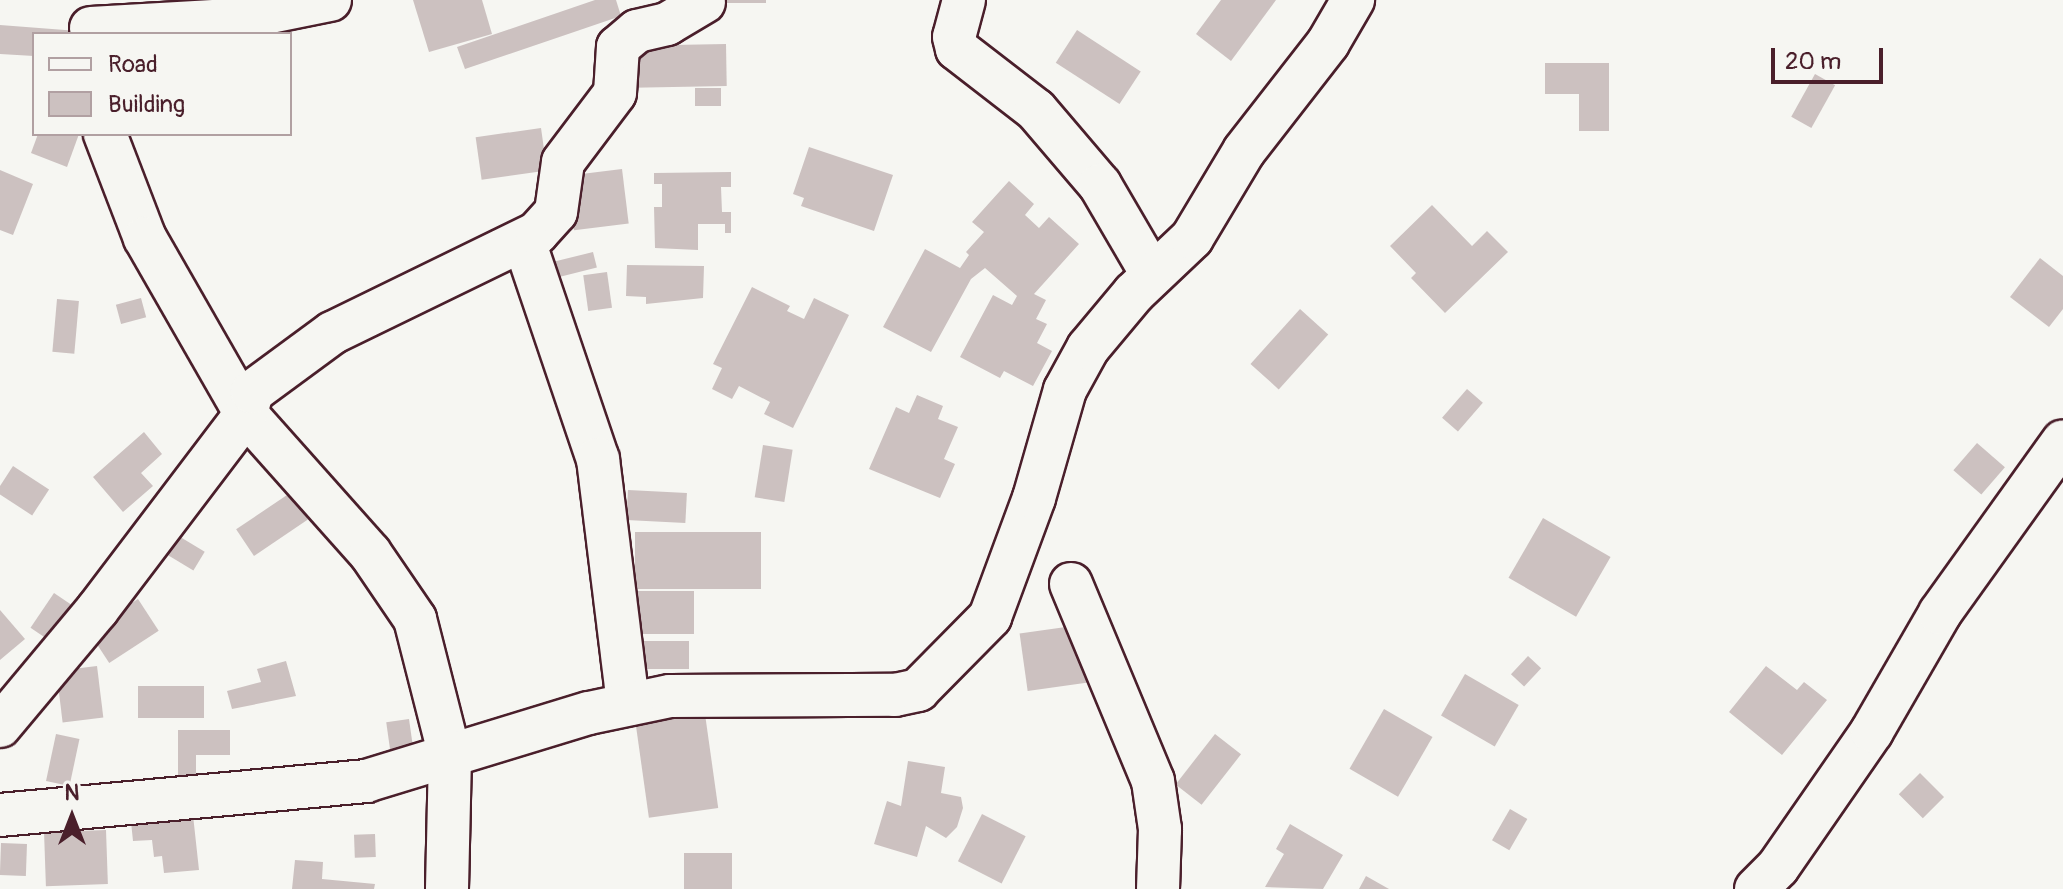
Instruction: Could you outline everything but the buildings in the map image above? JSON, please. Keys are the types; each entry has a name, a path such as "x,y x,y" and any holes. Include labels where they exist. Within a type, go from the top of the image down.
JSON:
{"street":[{"path":"91,21 231,20 330,0"},
{"path":"964,0 954,37 957,49 1042,116 1100,185 1152,274"},
{"path":"0,815 366,781 628,704 670,696 895,695 918,690 990,617 1034,498 1065,390 1088,348 1152,274 1192,238 1244,151 1328,43 1353,0"},
{"path":"0,726 97,610 246,414 252,392 332,333 524,241 554,215 563,162 615,93 618,47 637,31 667,24 704,2"},
{"path":"106,136 145,238 246,414 370,553 415,619 450,756 447,889"},
{"path":"524,241 598,459 628,704"},
{"path":"1756,889 1778,867 1872,731 1940,613 2063,441"},
{"path":"1071,584 1153,781 1160,829 1158,889"}]}
